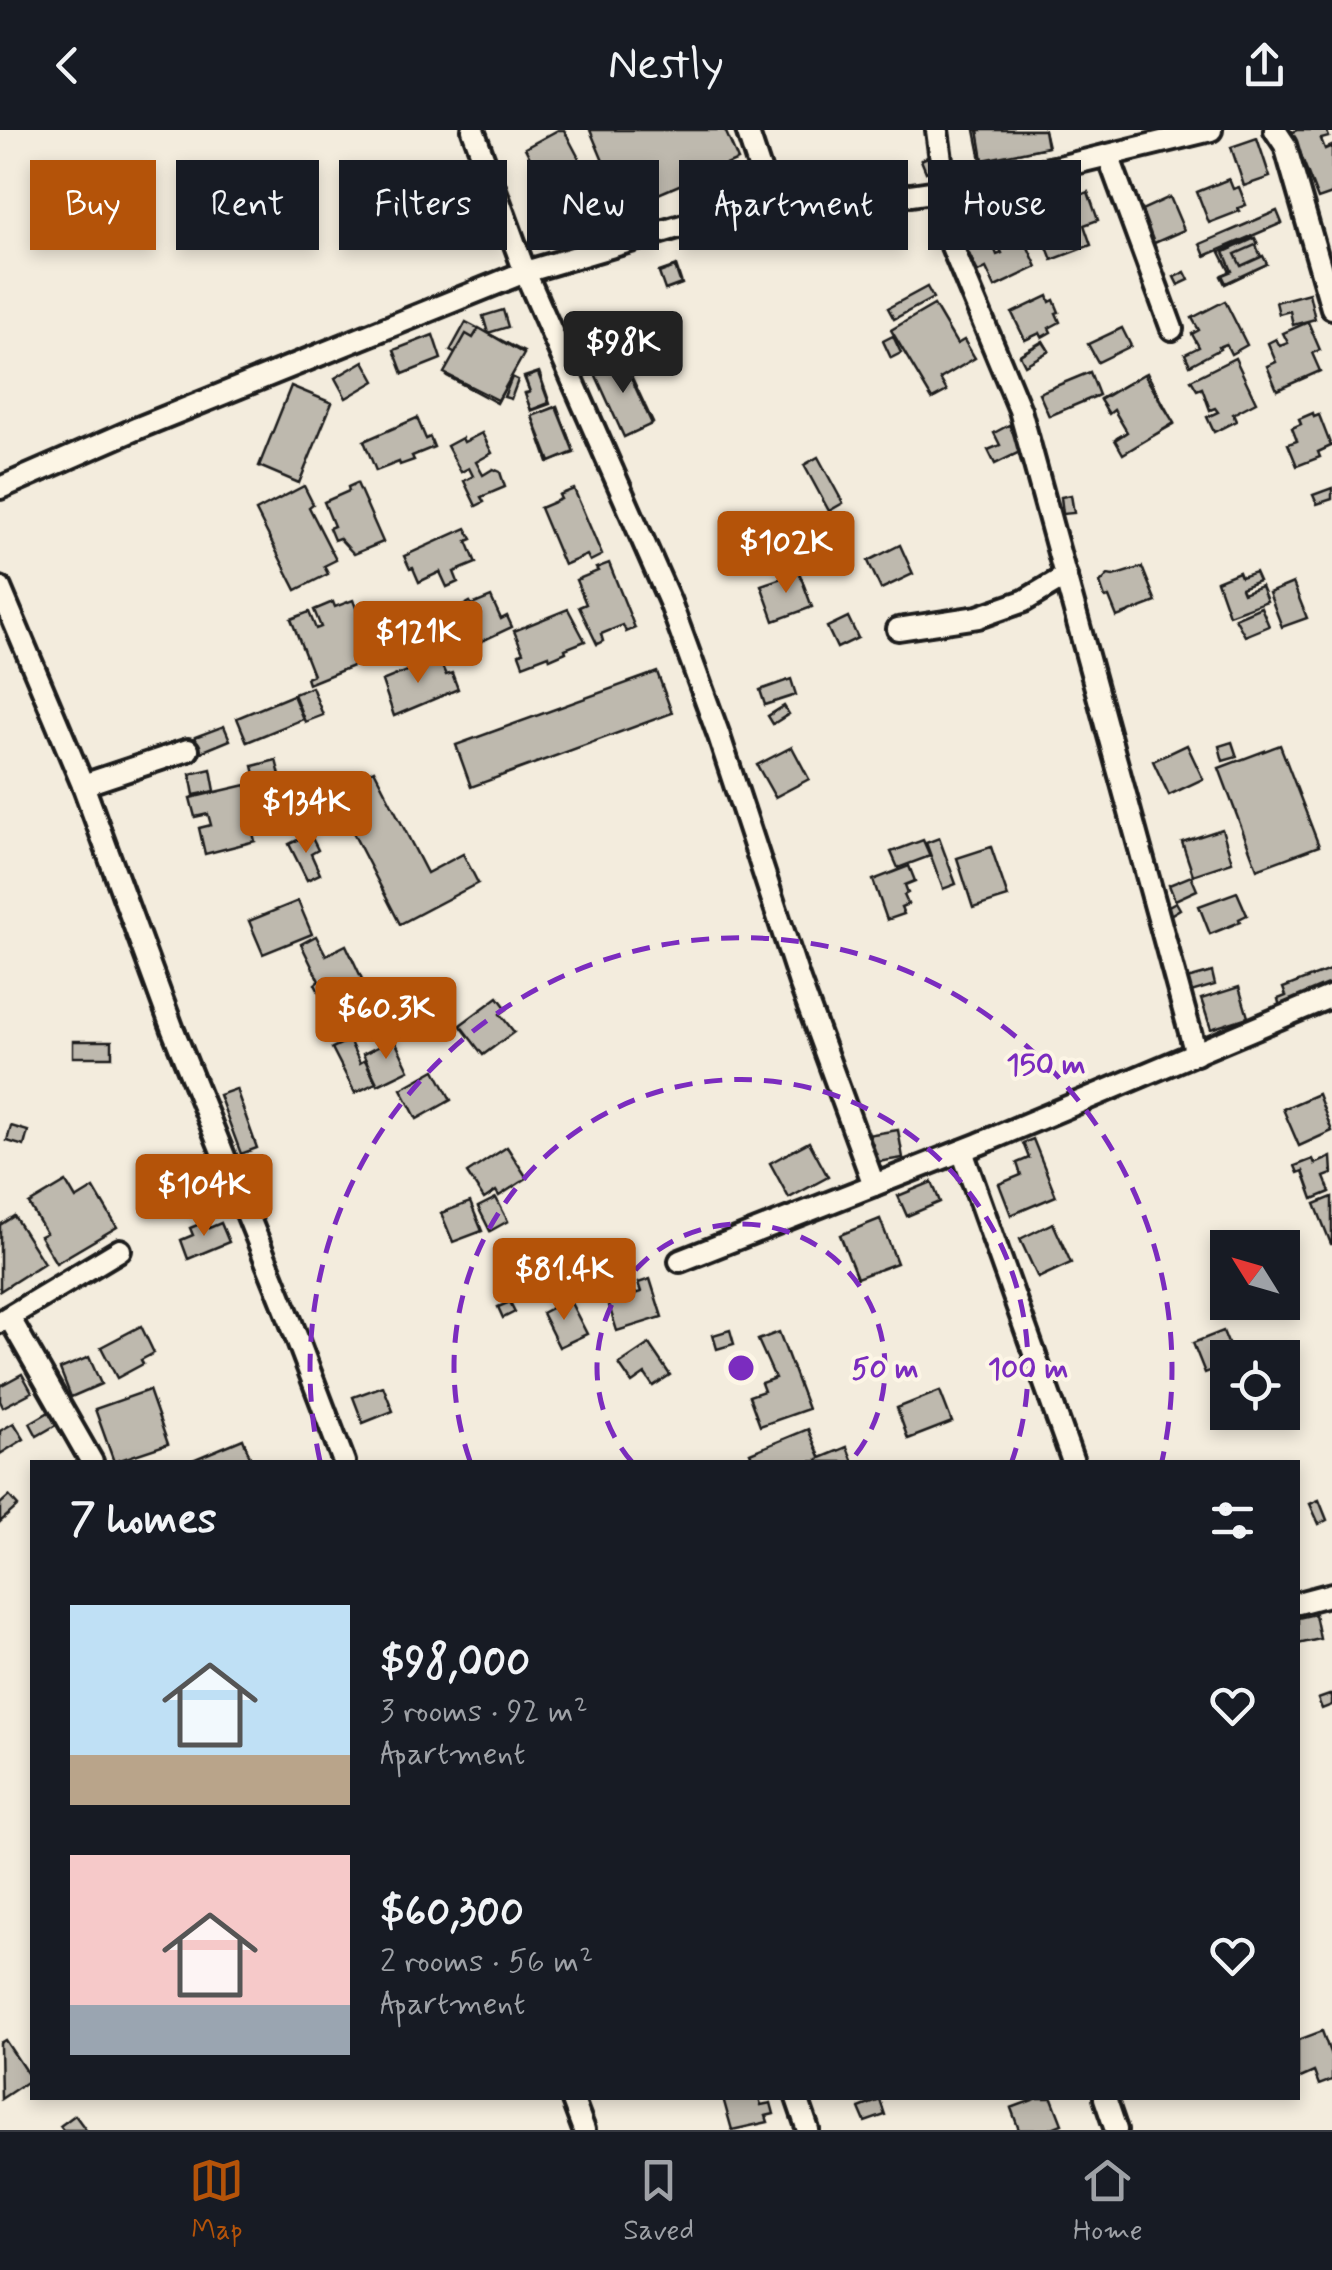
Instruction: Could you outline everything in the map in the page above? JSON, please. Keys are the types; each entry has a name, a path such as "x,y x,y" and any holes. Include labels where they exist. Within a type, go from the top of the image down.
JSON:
{"street":[{"path":"472,130 525,272 670,602 799,980 874,1185"},
{"path":"747,130 757,160"},
{"path":"937,130 940,160"},
{"path":"1081,161 1211,130"},
{"path":"1275,130 1284,145 1330,295"},
{"path":"1108,155 1172,329"},
{"path":"0,488 525,272 679,227"},
{"path":"953,250 1020,410 1196,1054"},
{"path":"898,629 978,617 1024,601 1066,576"},
{"path":"0,588 83,784 173,1030 343,1460"},
{"path":"83,784 188,750"},
{"path":"680,1261 962,1151 1332,996"},
{"path":"962,1151 1072,1460"},
{"path":"91,1460 4,1320 120,1250"},
{"path":"1300,1602 1332,1594"},
{"path":"573,2100 584,2130"},
{"path":"798,2100 808,2130"},
{"path":"1107,2100 1116,2130"}],"building":[{"path":"564,130 580,160 531,160 525,148"},
{"path":"590,130 725,130 738,160 679,160 679,185 659,194 659,160 603,160"},
{"path":"975,130 1044,130 1048,147 981,160"},
{"path":"978,130 1044,130 1047,147 983,160"},
{"path":"1332,130 1327,132 1329,137 1321,139 1325,149 1332,146 1332,194 1318,199 1292,132"},
{"path":"1257,138 1270,177 1244,186 1231,147"},
{"path":"934,154 936,160 928,160 926,172 921,160"},
{"path":"1229,179 1233,189 1239,187 1246,205 1209,223 1197,192"},
{"path":"1088,192 1098,220 1084,225 1091,245 1081,249 1081,195"},
{"path":"1170,197 1184,230 1152,244 1137,212"},
{"path":"1277,211 1282,223 1205,256 1200,244"},
{"path":"1252,237 1265,265 1225,284 1221,276 1230,272 1220,252"},
{"path":"1255,238 1258,244 1235,254 1241,266 1263,256 1267,264 1226,283 1222,275 1232,271 1224,252"},
{"path":"967,250 995,250 997,255 1000,250 1029,250 1037,267 995,287 986,268 978,272"},
{"path":"1048,250 1078,250 1052,260"},
{"path":"676,266 682,284 666,290 659,272"},
{"path":"675,267 681,284 665,290 659,273"},
{"path":"1185,272 1189,280 1178,285 1174,277"},
{"path":"927,287 933,298 894,319 888,308"},
{"path":"1309,293 1315,319 1293,325 1290,311 1279,314 1276,302"},
{"path":"1048,296 1050,302 1054,300 1060,322 1042,337 1040,333 1025,340 1012,313"},
{"path":"1225,301 1247,345 1231,354 1226,344 1190,365 1185,354 1199,347 1192,334 1199,330 1192,318"},
{"path":"934,305 957,344 964,340 975,358 940,379 947,391 932,399 891,330"},
{"path":"503,310 508,327 488,333 483,316"},
{"path":"466,322 524,352 497,403 447,376 458,355 450,351"},
{"path":"1308,322 1320,350 1312,353 1320,371 1277,390 1267,366 1276,362 1268,343 1276,339 1280,346 1288,343 1283,333"},
{"path":"598,323 608,354 591,359 581,329"},
{"path":"598,325 607,355 591,360 581,330"},
{"path":"479,328 524,354 498,400 444,373 466,334 473,338"},
{"path":"1122,328 1131,346 1098,362 1088,344"},
{"path":"433,335 441,359 403,374 394,350"},
{"path":"893,336 901,353 891,358 883,341"},
{"path":"1043,341 1049,351 1026,364 1021,354"},
{"path":"1043,342 1049,351 1025,365 1020,355"},
{"path":"621,354 653,423 625,436 594,367"},
{"path":"621,356 652,424 624,437 593,369"},
{"path":"1235,358 1256,402 1233,414 1236,421 1214,432 1207,417 1218,412 1215,408 1210,410 1202,388 1197,390 1191,380"},
{"path":"364,361 375,381 346,398 335,378"},
{"path":"539,372 550,404 531,411 524,377"},
{"path":"1090,372 1099,395 1049,416 1039,393"},
{"path":"538,373 549,403 531,410 525,378"},
{"path":"1147,373 1174,424 1124,452 1117,438 1129,431 1116,407 1107,412 1100,399"},
{"path":"1144,374 1174,423 1123,454 1115,440 1127,432 1114,410 1109,414 1100,400"},
{"path":"512,377 518,380 511,399 504,397"},
{"path":"291,386 332,403 299,483 259,466"},
{"path":"557,406 574,453 548,462 532,416"},
{"path":"556,407 574,452 550,462 532,416"},
{"path":"1313,413 1314,417 1319,415 1331,446 1318,452 1320,457 1297,466 1288,444 1297,441 1292,428 1301,424 1299,419"},
{"path":"417,418 434,447 412,456 414,460 376,471 364,441"},
{"path":"1009,425 1022,451 995,464 988,450 1000,445 994,433"},
{"path":"482,433 492,453 476,462 483,475 493,469 500,472 505,487 481,497 484,502 476,506 464,481 473,476 469,468 461,472 447,446"},
{"path":"818,457 843,503 829,511 804,465"},
{"path":"357,483 383,542 354,554 339,538 334,540 329,528 334,526 324,502"},
{"path":"304,486 313,504 309,507 336,560 324,566 328,574 296,590 256,511"},
{"path":"1332,488 1332,499 1317,504 1313,495"},
{"path":"574,489 602,555 590,561 587,555 564,565 540,508"},
{"path":"1071,495 1074,513 1063,514 1061,497"},
{"path":"466,528 476,563 454,572 458,582 447,587 440,572 419,582 404,556"},
{"path":"900,545 913,574 881,589 868,561"},
{"path":"609,563 635,628 626,632 623,625 601,634 603,641 597,644 579,607 586,604 576,580"},
{"path":"1142,567 1156,602 1117,617 1100,583 1108,575"},
{"path":"799,572 812,607 774,621 761,585"},
{"path":"1239,572 1241,577 1255,572 1259,581 1241,588 1243,593 1261,586 1267,601 1229,615 1217,581"},
{"path":"1293,583 1307,618 1282,627 1269,593"},
{"path":"491,597 501,619 507,616 512,627 448,657 436,621 470,602 472,605"},
{"path":"353,600 375,657 308,684 306,678 313,675 291,619 309,612 316,629 321,627 314,610 333,602 335,607"},
{"path":"1261,607 1269,626 1245,636 1235,618"},
{"path":"568,609 585,641 550,659 549,655 523,665 519,654 523,652 514,631"},
{"path":"848,617 858,638 837,648 827,627"},
{"path":"438,658 446,675 452,673 458,689 394,716 382,681"},
{"path":"657,672 672,713 471,787 456,745"},
{"path":"791,679 796,695 765,705 760,690"},
{"path":"312,687 323,715 305,722 294,694"},
{"path":"293,695 303,719 247,742 237,718"},
{"path":"784,706 789,714 773,724 768,716"},
{"path":"224,726 230,740 201,752 195,737"},
{"path":"1232,742 1237,757 1223,761 1219,746"},
{"path":"1187,745 1203,779 1169,795 1153,761"},
{"path":"1280,745 1319,846 1257,869 1219,768"},
{"path":"792,747 809,779 775,797 757,765"},
{"path":"276,760 291,818 267,824 253,766"},
{"path":"211,769 215,791 194,795 190,774"},
{"path":"374,770 427,873 463,854 478,883 400,924 332,792"},
{"path":"246,785 256,824 251,825 255,841 205,854 199,828 211,825 208,814 195,817 190,798"},
{"path":"1222,829 1232,862 1193,875 1182,842"},
{"path":"310,834 318,850 311,854 320,874 307,880 289,844"},
{"path":"939,838 956,884 943,889 926,843"},
{"path":"923,840 930,856 898,868 891,852"},
{"path":"991,847 1008,897 973,908 957,858"},
{"path":"909,866 915,881 905,885 908,904 901,907 904,914 887,920 873,880"},
{"path":"1191,876 1197,890 1175,900 1169,885"},
{"path":"1237,892 1247,915 1240,922 1210,934 1199,906"},
{"path":"298,901 312,934 263,954 249,921"},
{"path":"1176,902 1180,909 1170,915 1165,908"},
{"path":"316,936 326,955 346,945 362,979 322,998 315,984 319,981 301,944"},
{"path":"1332,969 1332,987 1280,1007 1278,999 1286,996 1283,988"},
{"path":"1212,972 1215,985 1191,992 1187,979"},
{"path":"372,985 389,1015 352,1036 335,1005"},
{"path":"1239,987 1248,1017 1211,1029 1201,999"},
{"path":"498,997 507,1009 500,1014 514,1032 483,1055 460,1025"},
{"path":"394,1039 409,1070 378,1085 363,1054"},
{"path":"349,1040 376,1083 355,1093 332,1048"},
{"path":"73,1041 112,1041 112,1057 73,1057"},
{"path":"435,1070 451,1100 417,1119 401,1089"},
{"path":"236,1089 257,1148 241,1154 219,1095"},
{"path":"1318,1094 1332,1131 1299,1146 1283,1109"},
{"path":"11,1126 28,1131 24,1146 7,1141"},
{"path":"898,1130 903,1158 871,1163 867,1135"},
{"path":"1033,1139 1056,1196 1011,1215 999,1184 1021,1175 1017,1163 1029,1158 1023,1143"},
{"path":"809,1142 828,1177 789,1198 770,1163"},
{"path":"507,1147 527,1178 499,1196 496,1191 484,1199 467,1173"},
{"path":"1331,1157 1332,1174 1324,1177 1330,1192 1313,1199 1303,1171 1298,1173 1295,1166"},
{"path":"66,1182 76,1199 94,1188 117,1227 56,1263 40,1236 46,1233 29,1204"},
{"path":"932,1182 940,1202 907,1216 898,1196"},
{"path":"1332,1197 1332,1244 1331,1244 1315,1204"},
{"path":"496,1198 508,1221 490,1231 478,1207"},
{"path":"470,1202 482,1231 453,1242 441,1213"},
{"path":"14,1216 44,1263 0,1291 0,1225"},
{"path":"880,1219 897,1263 857,1278 840,1235"},
{"path":"207,1221 209,1228 221,1223 229,1242 188,1259 181,1240 193,1235 190,1228"},
{"path":"1053,1223 1071,1263 1038,1278 1020,1239"},
{"path":"650,1279 662,1317 617,1331 608,1302 641,1292 638,1283"},
{"path":"569,1299 587,1334 559,1347 542,1313"},
{"path":"510,1302 515,1312 503,1318 498,1307"},
{"path":"141,1326 154,1353 117,1378 101,1347"},
{"path":"730,1330 734,1344 717,1349 713,1335"},
{"path":"1223,1331 1227,1340 1210,1340 1210,1371 1205,1373 1193,1343"},
{"path":"779,1332 808,1409 760,1426 749,1396 764,1391 761,1383 775,1378 758,1340"},
{"path":"649,1344 670,1375 653,1386 645,1374 632,1383 619,1364"},
{"path":"89,1357 101,1384 71,1397 60,1369"},
{"path":"22,1374 32,1392 3,1407 0,1386"},
{"path":"383,1386 393,1411 363,1423 353,1397"},
{"path":"149,1390 168,1444 113,1460 95,1409"},
{"path":"940,1391 952,1422 908,1439 897,1408"},
{"path":"49,1412 56,1425 37,1436 30,1423"},
{"path":"14,1423 24,1439 0,1454 0,1431"},
{"path":"808,1429 822,1460 753,1460 750,1453"},
{"path":"243,1439 251,1460 193,1460"},
{"path":"847,1447 852,1460 818,1460"},
{"path":"9,1496 18,1506 0,1522 0,1504"},
{"path":"1319,1500 1327,1520 1319,1524 1310,1504"},
{"path":"1315,1614 1320,1639 1300,1644 1300,1618"},
{"path":"1332,1694 1332,1705 1322,1709 1318,1699"},
{"path":"1322,2031 1332,2058 1332,2080 1319,2085 1314,2072 1300,2078 1300,2039"},
{"path":"5,2040 30,2078 1,2099 0,2043"},
{"path":"724,2100 771,2103 774,2114 766,2116 768,2122 732,2130"},
{"path":"880,2100 885,2115 865,2122 859,2108"},
{"path":"1033,2100 1053,2100 1062,2124 1047,2130 1019,2130 1011,2108"},
{"path":"75,2115 86,2130 63,2130 60,2126"}]}
